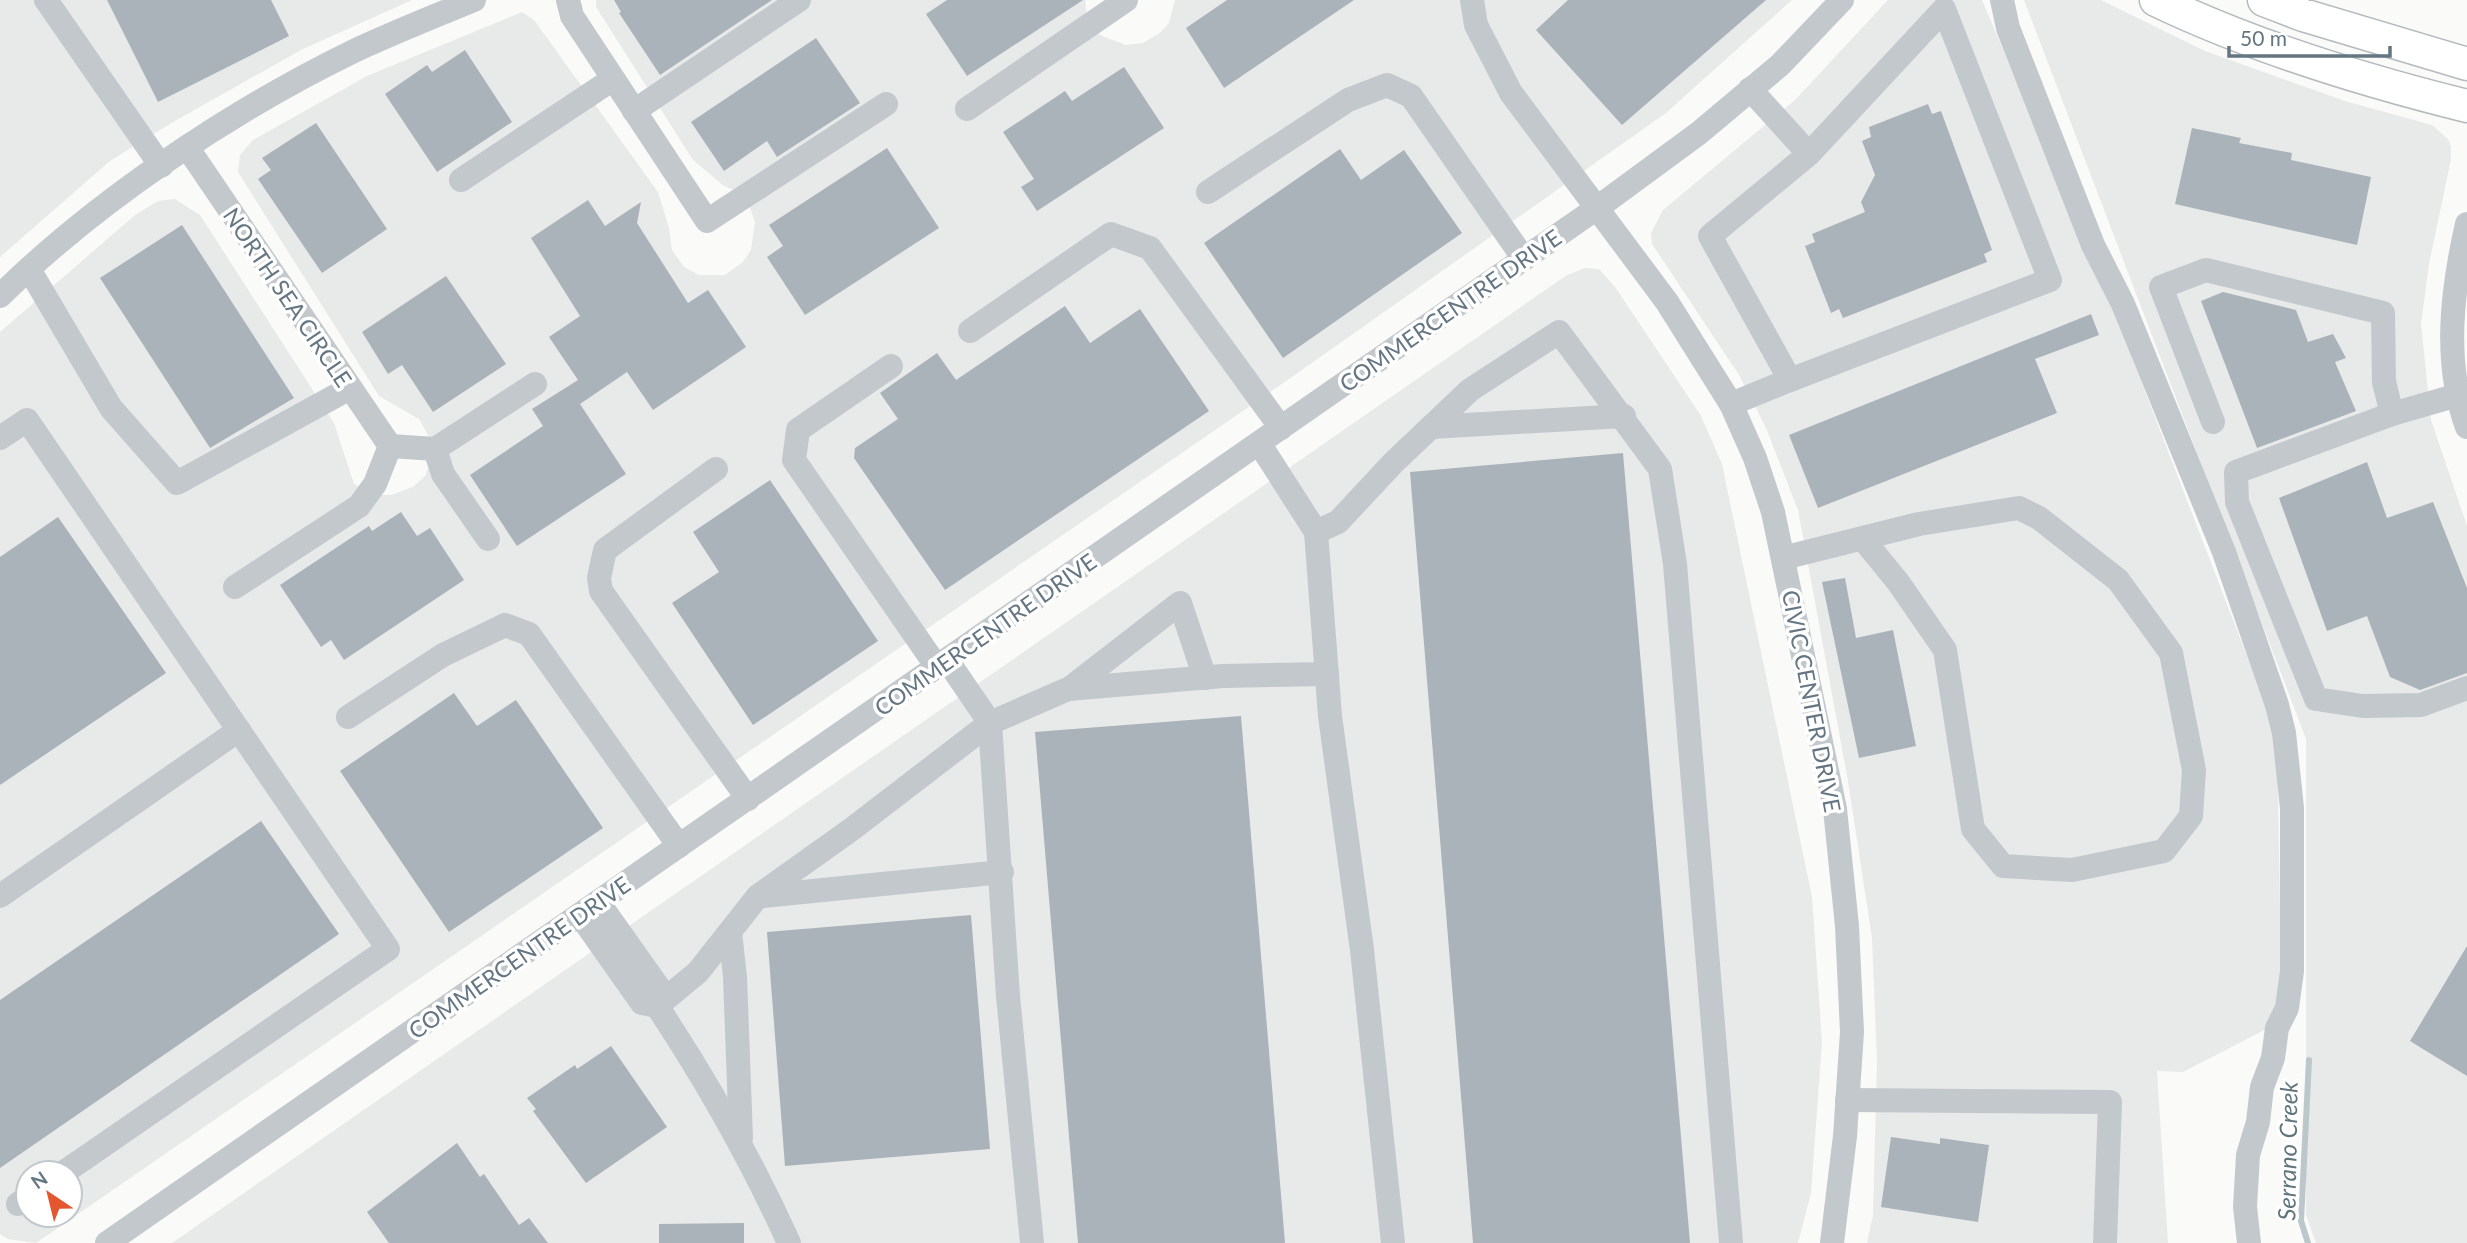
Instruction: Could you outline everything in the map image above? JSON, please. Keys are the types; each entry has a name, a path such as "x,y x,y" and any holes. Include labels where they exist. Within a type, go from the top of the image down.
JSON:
{"main road":[{"path":"2156,0 2284,52 2393,88 2467,106"},
{"path":"2264,0 2302,15 2467,64"}],"street":[{"path":"46,0 161,166"},
{"path":"0,296 29,269 187,147 282,89 352,53 474,0"},
{"path":"568,0 572,16 707,221 886,104"},
{"path":"634,111 799,0"},
{"path":"967,109 1126,0"},
{"name":"CIVIC CENTER DRIVE","path":"1472,0 1476,25 1511,93 1667,302 1731,404 1755,457 1773,512 1835,809 1847,926 1852,1032 1832,1243"},
{"name":"COMMERCENTRE DRIVE","path":"107,1243 1597,208 1699,133 1780,65 1842,0"},
{"path":"2002,0 2008,27 2093,245 2123,304 2224,552 2277,705 2284,733 2292,808 2292,971 2287,1009 2277,1028 2273,1058 2262,1087 2258,1122 2248,1155 2245,1207 2249,1243"},
{"path":"1731,404 2050,280 1944,9 1809,154 1710,236 1790,380"},
{"path":"461,180 613,79"},
{"path":"1208,192 1348,100 1387,85 1411,96 1524,259"},
{"path":"1750,89 1809,154"},
{"name":"NORTH SEA CIRCLE","path":"187,147 390,446"},
{"path":"2467,224 2460,256 2451,338 2458,395 2467,427"},
{"path":"970,331 1111,234 1150,248 1281,428"},
{"path":"29,269 111,408 177,483 350,388"},
{"path":"2213,422 2161,287 2206,270 2383,313 2384,382 2392,414"},
{"path":"1316,531 1338,522 1470,390 1559,332 1612,417 1660,469 1675,564 1731,1243"},
{"path":"891,366 799,430 794,460 942,663 990,723 991,763 1002,872 1008,996 1032,1243"},
{"path":"235,587 359,506 375,484 390,446 435,449 535,384"},
{"path":"2458,395 2392,414 2236,472 2237,502 2316,699 2363,706 2421,705 2467,688"},
{"path":"1431,427 1612,417"},
{"path":"0,438 27,420 388,949 83,1159"},
{"path":"1259,443 1316,531 1326,674 1362,950 1393,1243"},
{"path":"435,449 443,474 488,539"},
{"path":"716,469 605,550 599,578 601,591 748,799"},
{"path":"1783,558 1861,538 1919,524 2019,508 2039,518 2118,580 2171,653 2194,770 2191,816 2164,850 2072,870 2003,866 1973,829 1945,650 1898,582 1861,538"},
{"path":"657,1006 698,972 758,897 990,723 1068,689 1180,603 1205,678"},
{"path":"348,717 443,655 505,625 529,634 679,846"},
{"path":"1068,689 1205,678 1326,674"},
{"path":"0,896 239,730"},
{"path":"758,897 1002,872"},
{"path":"589,909 642,1003 657,1006 710,1087 741,1143 789,1243"},
{"path":"730,932 735,977 741,1143"},
{"path":"1847,1100 2110,1102 2105,1243"}],"shaded area":[{"path":"0,0 412,0 301,50 110,161 0,257"},
{"path":"596,0 1085,0 1087,18 1094,30 1126,45 1143,43 1160,33 1169,23 1175,0 1792,0 1666,113 1292,377 84,1210 84,1159 14,1159 14,1229 56,1229 36,1243 8,1239 0,1234 0,332 135,215 158,201 175,199 200,215 334,423 354,484 374,495 391,495 413,487 425,476 431,461 432,442 419,419 379,396 238,172 240,155 253,140 367,76 522,12 534,20 658,192 669,228 672,250 684,267 699,275 725,275 743,262 751,250 755,222 741,193 724,186 693,160 596,7"},
{"path":"1888,0 1982,0 2106,290 2277,734 2282,1021 2183,1072 2157,1071 2168,1243 1867,1243 1873,1215 1877,1062 1872,938 1848,781 1798,510 1766,428 1739,375 1652,244 1651,233 1663,210 1795,100"},
{"path":"2024,0 2101,0 2205,51 2345,101 2432,125 2448,139 2451,146 2451,159 2429,264 2421,324 2431,420 2467,526 2467,1243 2316,1243 2306,1215 2306,739"},
{"path":"1585,268 1599,269 1615,287 1701,416 1722,464 1812,897 1822,1042 1811,1193 1798,1243 172,1243 1567,275"}],"building":[{"path":"107,0 271,0 289,36 158,102"},
{"path":"614,0 772,0 660,75 619,13 621,12"},
{"path":"947,0 1083,0 967,76 926,14"},
{"path":"1227,0 1354,0 1224,88 1186,28"},
{"path":"1568,0 1766,0 1622,125 1536,30"},
{"path":"816,38 860,103 777,157 767,141 724,171 691,122"},
{"path":"465,50 512,122 437,172 385,94 427,65 432,72"},
{"path":"1124,67 1164,128 1037,211 1021,187 1034,179 1003,132 1065,91 1072,101"},
{"path":"1928,104 1932,114 1941,111 1992,250 1984,254 1987,262 1843,318 1839,309 1831,313 1805,246 1815,242 1812,234 1865,212 1861,202 1875,175 1862,141 1871,137 1869,127"},
{"path":"316,123 387,229 322,273 258,179 271,170 262,158"},
{"path":"2192,128 2241,138 2239,143 2292,153 2291,160 2371,177 2357,245 2175,204"},
{"path":"887,148 939,228 805,315 767,257 783,246 769,225"},
{"path":"1340,149 1361,180 1404,150 1462,233 1283,358 1204,243"},
{"path":"588,200 605,226 641,202 637,223 688,303 708,290 746,347 653,410 627,372 580,404 626,474 517,546 470,475 543,426 532,409 578,380 549,337 580,316 531,238"},
{"path":"182,225 294,398 210,448 100,278"},
{"path":"446,276 506,364 433,412 402,365 388,374 362,332"},
{"path":"2223,292 2296,310 2308,342 2333,334 2346,358 2335,362 2356,411 2257,448 2201,301"},
{"path":"1065,306 1090,343 1140,309 1209,411 945,590 854,458 855,448 898,419 880,393 937,353 956,380"},
{"path":"2091,314 2099,335 2035,359 2057,413 1818,508 1789,435"},
{"path":"1623,453 1690,1243 1473,1243 1410,472"},
{"path":"2367,462 2387,518 2433,502 2467,588 2467,673 2420,690 2390,677 2367,616 2327,631 2279,498"},
{"path":"770,480 878,641 753,725 672,603 719,572 693,532"},
{"path":"401,512 417,536 430,528 464,580 344,660 331,640 321,647 280,585 369,526 372,531"},
{"path":"58,517 166,673 0,785 0,557"},
{"path":"1845,578 1856,638 1893,630 1916,746 1859,758 1822,582"},
{"path":"454,693 477,726 516,700 603,828 449,932 340,771"},
{"path":"1241,716 1285,1243 1078,1243 1035,732"},
{"path":"261,821 339,934 0,1168 0,1000"},
{"path":"971,915 990,1149 785,1166 767,932"},
{"path":"2467,946 2467,1076 2410,1041"},
{"path":"611,1046 667,1127 586,1183 533,1111 536,1109 527,1098 575,1065 577,1069"},
{"path":"1891,1137 1940,1144 1940,1138 1989,1145 1978,1222 1881,1207"},
{"path":"457,1143 480,1177 484,1174 519,1225 529,1218 548,1243 389,1243 367,1212"},
{"path":"744,1223 744,1243 659,1243 659,1224"}],"waterway":[{"name":"Serrano Creek","path":"2308,1243 2301,1221 2309,1060"}]}
